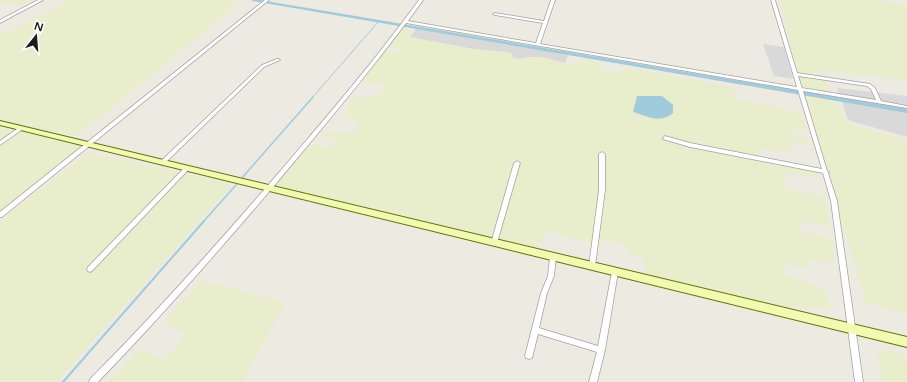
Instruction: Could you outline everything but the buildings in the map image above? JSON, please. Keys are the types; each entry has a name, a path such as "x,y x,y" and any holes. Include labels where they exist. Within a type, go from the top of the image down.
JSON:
{"street":[{"path":"0,22 41,0"},
{"path":"93,382 153,319 269,188 363,76 421,0"},
{"path":"538,44 553,0"},
{"path":"773,0 834,201 859,382"},
{"path":"0,215 265,2"},
{"path":"495,14 545,22"},
{"path":"404,24 538,44 907,107"},
{"path":"163,162 263,66 278,60"},
{"path":"795,74 868,85 872,88 879,102"},
{"path":"0,124 907,342"},
{"path":"0,143 21,128"},
{"path":"665,138 690,145 826,172"},
{"path":"592,266 602,190 602,154"},
{"path":"494,243 517,163"},
{"path":"90,269 187,168"},
{"path":"529,356 544,293 551,276 553,257"},
{"path":"593,382 601,350 615,272"},
{"path":"535,330 601,350"}],"shaded area":[{"path":"417,27 569,53 565,63 541,57 519,59 513,58 505,52 473,49 410,37"},
{"path":"763,44 784,47 793,79 774,76"},
{"path":"837,88 907,96 907,137 848,120"}],"green space":[{"path":"0,0 35,0 20,5 0,4"},
{"path":"72,0 226,0 241,2 77,136 0,119 0,36"},
{"path":"780,0 875,0 907,5 907,80 819,70 847,123 907,141 907,314 866,303 791,48"},
{"path":"403,29 415,31 410,37 473,49 511,53 513,58 519,59 541,57 569,65 576,64 583,59 595,61 599,65 600,70 622,73 626,68 732,87 737,99 802,113 807,132 792,129 793,136 809,139 810,145 791,142 793,154 757,148 758,157 816,168 819,179 786,172 785,188 824,197 831,227 796,220 801,232 833,239 835,264 809,260 810,270 782,263 783,272 787,276 825,290 831,310 777,305 649,275 641,257 629,253 623,243 604,241 602,246 544,231 538,250 274,186 309,145 330,148 336,140 318,137 325,133 355,132 360,128 355,119 344,117 350,108 347,106 353,97 371,98 382,92 386,85 366,83 361,80 386,50 402,53 403,49 389,47"},
{"path":"0,127 81,146 0,212"},
{"path":"88,153 232,184 56,382 0,382 0,221"},
{"path":"201,280 285,303 243,382 108,382 138,349 166,359 185,335 164,323"},
{"path":"877,349 907,356 907,382 882,382"}],"water":[{"path":"637,96 662,96 673,105 673,113 659,119 633,112"}],"waterway":[{"path":"253,0 907,111"},
{"path":"312,98 379,21"},
{"path":"241,179 313,97"},
{"path":"203,222 237,184"},
{"path":"63,382 204,221"}]}
